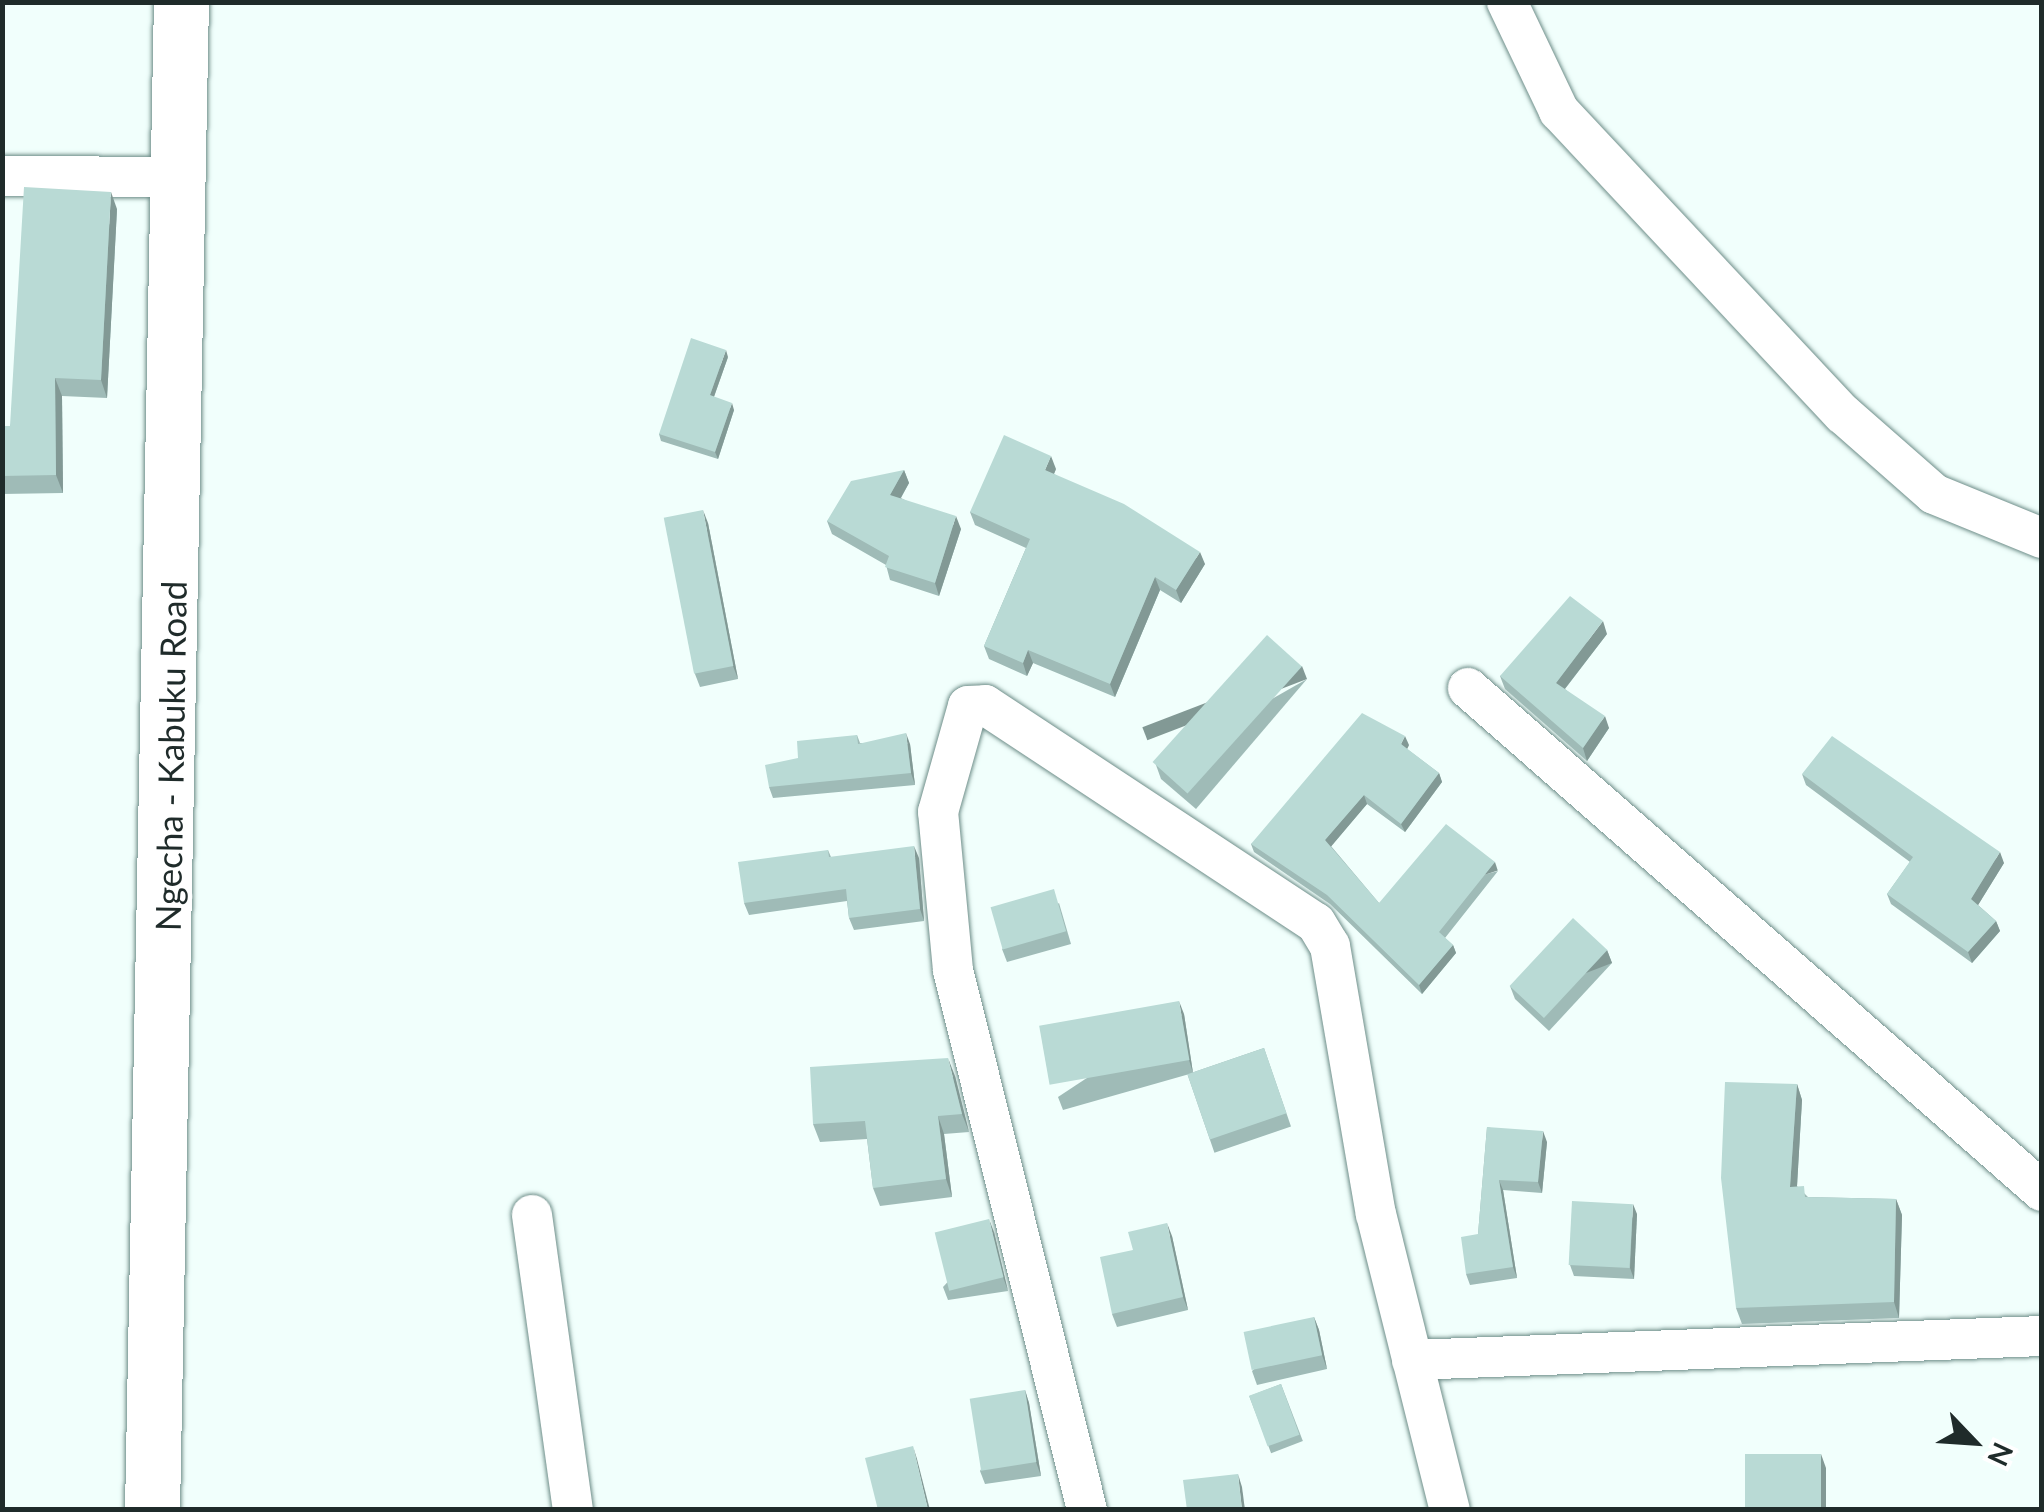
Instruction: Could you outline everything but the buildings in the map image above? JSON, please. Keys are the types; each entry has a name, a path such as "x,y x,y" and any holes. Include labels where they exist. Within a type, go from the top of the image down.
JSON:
{"street":[{"name":"Ngecha - Kabuku Road","path":"152,1510 184,177 181,2"},
{"path":"1507,2 1559,112 1843,414 1934,494 2042,538"},
{"path":"2,176 184,177"},
{"path":"1468,688 2042,1191"},
{"path":"1086,1510 953,970 938,812 968,706 985,705 1316,923 1338,974 1376,1214 1450,1510"},
{"path":"532,1215 573,1510"},
{"path":"1412,1360 2042,1336"}]}
